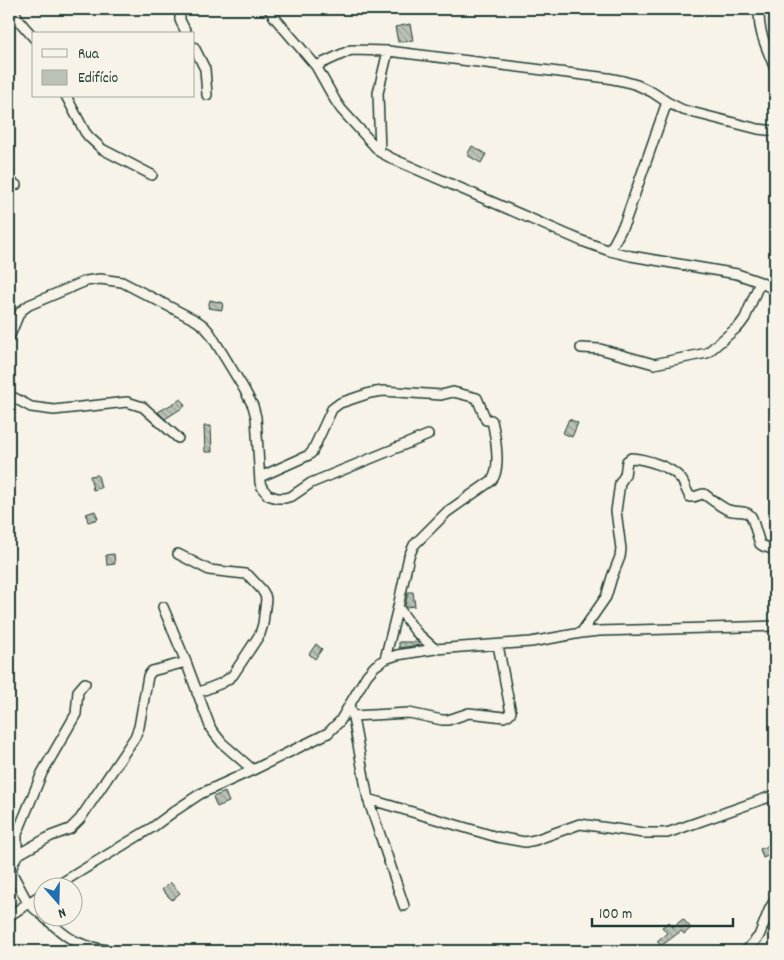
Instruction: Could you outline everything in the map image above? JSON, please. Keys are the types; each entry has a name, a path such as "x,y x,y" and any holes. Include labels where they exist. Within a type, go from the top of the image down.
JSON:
{"street":[{"path":"13,9 20,22 32,36"},
{"path":"180,9 180,20 186,32"},
{"path":"269,9 316,66 334,100 380,152 392,159 582,241 610,251 737,274 760,282 775,290"},
{"path":"760,9 759,23 775,69"},
{"path":"195,49 205,67 207,95"},
{"path":"316,66 351,50 388,50 616,80 637,85 683,110 758,129 775,131"},
{"path":"380,152 378,93 388,50"},
{"path":"67,98 88,137 102,149 152,175"},
{"path":"610,251 625,222 667,102"},
{"path":"9,338 21,311 29,305 86,281 100,279 122,282 197,321 210,333 249,398 256,417 260,483 268,495 277,498 292,496 311,483 428,435"},
{"path":"581,348 600,349 654,364 707,353 740,325 745,318 760,282"},
{"path":"260,477 309,456 332,410 340,403 382,391 441,395 453,392 477,398 486,420 492,421 497,444 495,475 491,481 446,512 414,545 408,556 385,659"},
{"path":"9,395 31,407 54,410 127,402 136,404 143,407 178,438"},
{"path":"581,633 606,597 620,557 621,549 616,511 620,483 625,475 627,462 631,458 667,468 681,479 690,497 704,494 726,509 748,512 751,515 760,544 775,550"},
{"path":"178,554 208,570 246,574 262,590 266,599 260,634 232,675 222,683 198,693"},
{"path":"163,607 211,729 216,736 253,770"},
{"path":"398,607 416,632 435,650"},
{"path":"69,878 153,826 200,794 328,734 340,722 367,675 385,659 397,655 435,650 550,639 599,631 775,626"},
{"path":"352,716 409,713 448,720 469,713 508,716 511,712 498,645"},
{"path":"17,855 51,836 70,829 80,819 135,737 139,727 148,676 152,671 186,662"},
{"path":"32,906 28,903 12,871 17,855 17,834 42,773 76,714 78,691 84,683"},
{"path":"350,704 368,799 404,906"},
{"path":"368,799 497,837 525,842 580,824 644,833 667,833 775,795"},
{"path":"9,916 32,900"},
{"path":"746,951 759,936 775,900"},
{"path":"58,928 76,942 112,951"}],"building":[{"path":"410,24 413,40 398,42 395,27"},
{"path":"472,146 486,154 481,163 467,155"},
{"path":"210,300 223,303 222,310 208,308"},
{"path":"181,399 185,406 165,419 158,412"},
{"path":"569,419 578,423 572,437 563,433"},
{"path":"204,426 211,426 212,452 205,452"},
{"path":"98,475 101,488 93,490 90,476"},
{"path":"95,511 98,519 88,522 86,514"},
{"path":"114,554 115,564 107,565 106,555"},
{"path":"408,592 413,592 415,606 405,607"},
{"path":"399,642 418,642 420,645 399,648"},
{"path":"316,644 322,649 315,659 309,654"},
{"path":"225,792 229,802 217,807 213,797"},
{"path":"772,844 775,853 763,858 760,849"},
{"path":"170,882 180,893 172,900 162,890"},
{"path":"683,919 691,928 684,934 681,931 661,946 657,941 667,933 662,927 669,922 673,927"}]}
